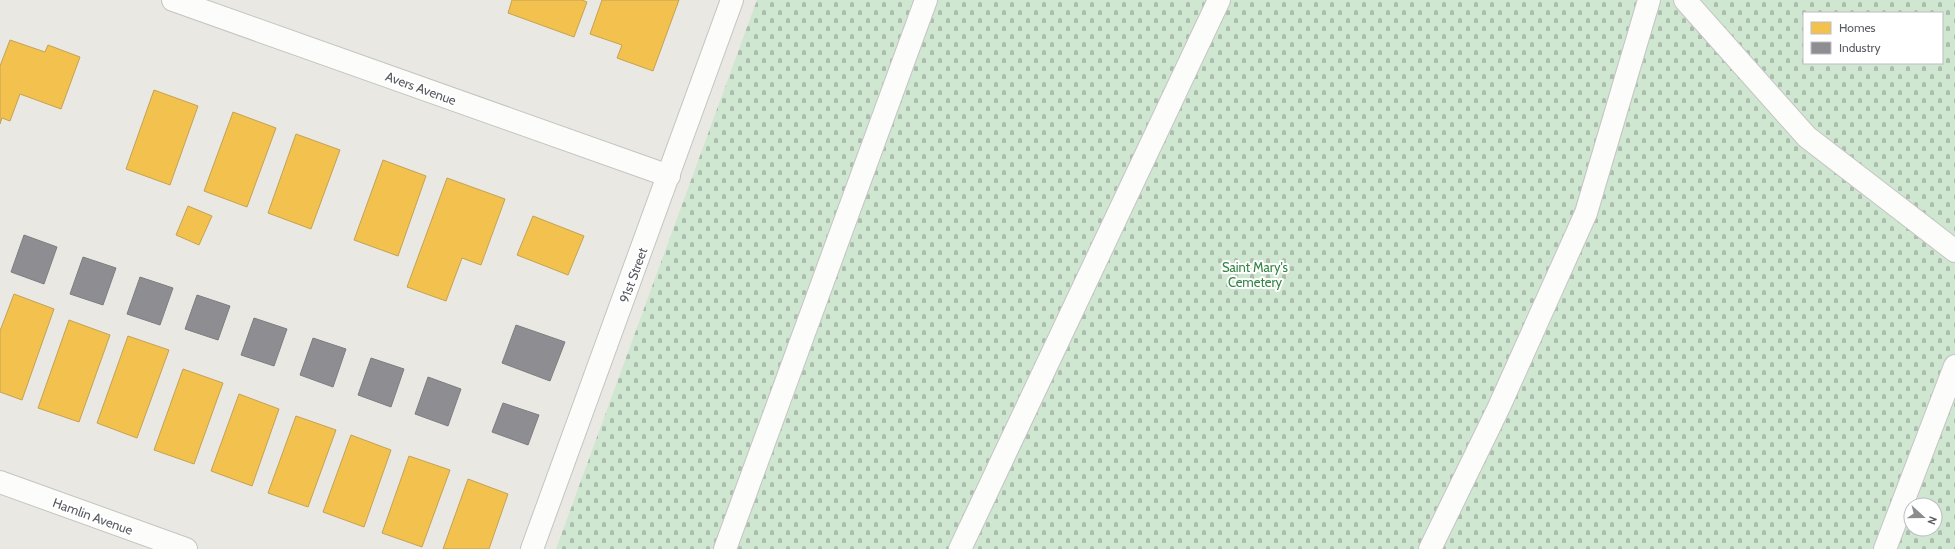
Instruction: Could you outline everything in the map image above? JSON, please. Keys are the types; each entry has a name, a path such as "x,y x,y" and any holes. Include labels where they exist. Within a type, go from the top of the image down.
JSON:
{"street":[{"name":"Avers Avenue","path":"173,0 669,176"},
{"name":"91st Street","path":"532,549 732,0"},
{"path":"725,549 926,0"},
{"path":"960,549 1219,0"},
{"path":"1430,549 1499,407 1586,213 1649,0"},
{"path":"1685,0 1807,137 1955,252"},
{"path":"1885,549 1955,366"},
{"name":"Hamlin Avenue","path":"0,482 186,549"}],"green space":[{"name":"Saint Mary's Cemetery","path":"757,0 1955,0 1955,549 556,549"}],"building: Homes":[{"path":"512,0 582,0 587,2 574,37 508,13"},
{"path":"602,0 679,0 653,71 617,58 622,45 590,34"},
{"path":"10,40 45,52 48,45 80,57 61,109 20,94 10,121 2,118 0,124 0,66"},
{"path":"154,90 198,106 170,185 126,169"},
{"path":"233,112 276,128 247,207 204,191"},
{"path":"296,134 340,150 311,229 268,213"},
{"path":"383,160 426,176 398,256 354,240"},
{"path":"447,178 505,199 481,265 462,258 446,301 407,287"},
{"path":"188,206 212,216 199,245 176,235"},
{"path":"533,216 584,236 568,275 517,255"},
{"path":"14,294 54,309 22,400 0,392 0,331"},
{"path":"69,320 110,335 79,422 38,408"},
{"path":"128,336 169,350 137,438 97,423"},
{"path":"183,369 223,383 194,464 154,450"},
{"path":"239,394 279,409 252,486 211,471"},
{"path":"296,416 336,430 308,507 268,493"},
{"path":"351,435 391,450 364,527 323,512"},
{"path":"409,456 450,470 422,547 382,533"},
{"path":"468,479 508,494 489,549 443,549"}],"building: Industry":[{"path":"24,235 57,247 44,284 11,272"},
{"path":"83,257 116,268 103,305 70,294"},
{"path":"140,277 173,288 160,325 127,314"},
{"path":"197,295 230,306 218,340 185,329"},
{"path":"254,318 287,329 274,366 241,355"},
{"path":"516,325 565,342 550,381 502,363"},
{"path":"313,338 346,349 333,387 300,375"},
{"path":"371,358 404,369 391,407 358,395"},
{"path":"428,377 461,389 448,426 415,414"},
{"path":"503,403 539,415 528,445 492,432"}]}
